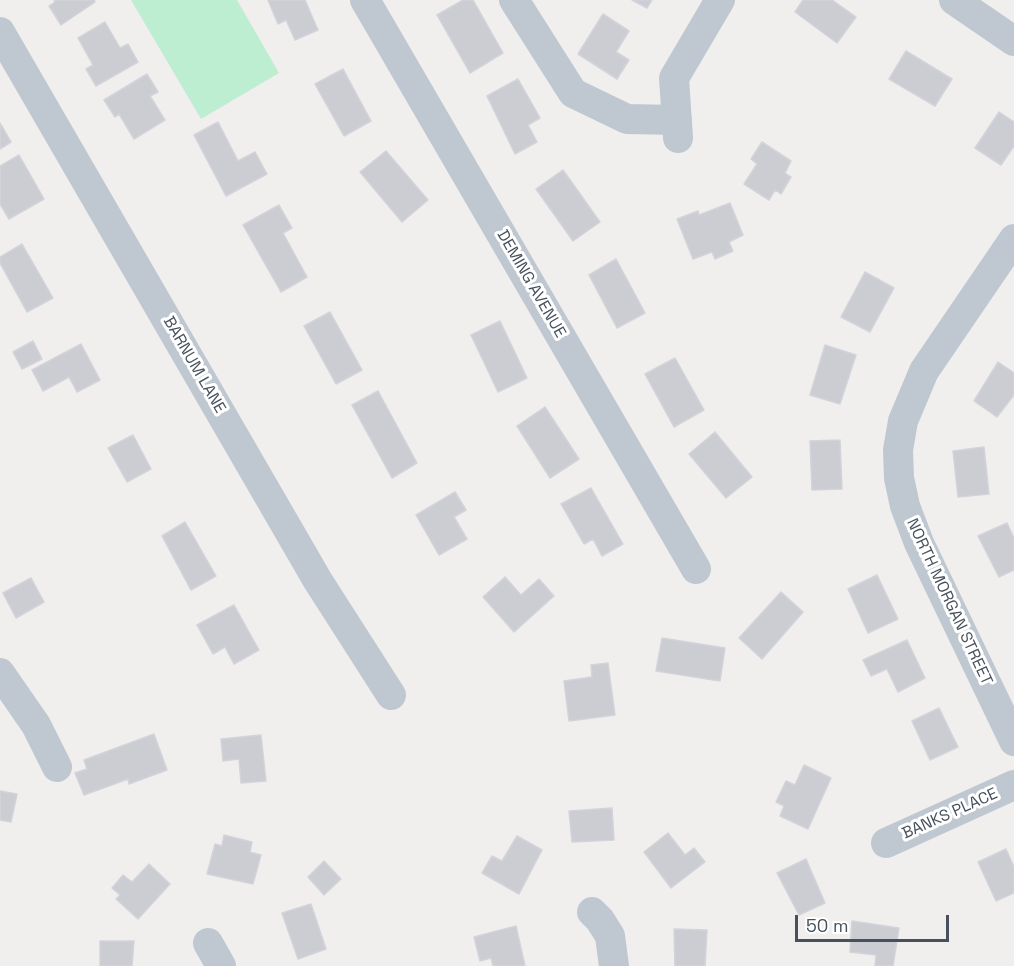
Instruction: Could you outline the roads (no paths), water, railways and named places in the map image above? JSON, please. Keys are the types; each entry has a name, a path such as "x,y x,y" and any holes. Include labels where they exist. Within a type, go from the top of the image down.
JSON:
{"street":[{"name":"DEMING AVENUE","path":"365,0 696,569"},
{"path":"514,0 573,93 627,119 677,129 674,78 720,0"},
{"path":"954,0 1014,41"},
{"name":"BARNUM LANE","path":"0,32 318,581 391,695"},
{"name":"NORTH MORGAN STREET","path":"1014,239 924,371 903,421 898,450 899,478 912,525 1014,741"},
{"path":"0,673 36,725 57,767"},
{"name":"BANKS PLACE","path":"885,843 1014,785"},
{"path":"592,912 610,936 614,966"}]}
